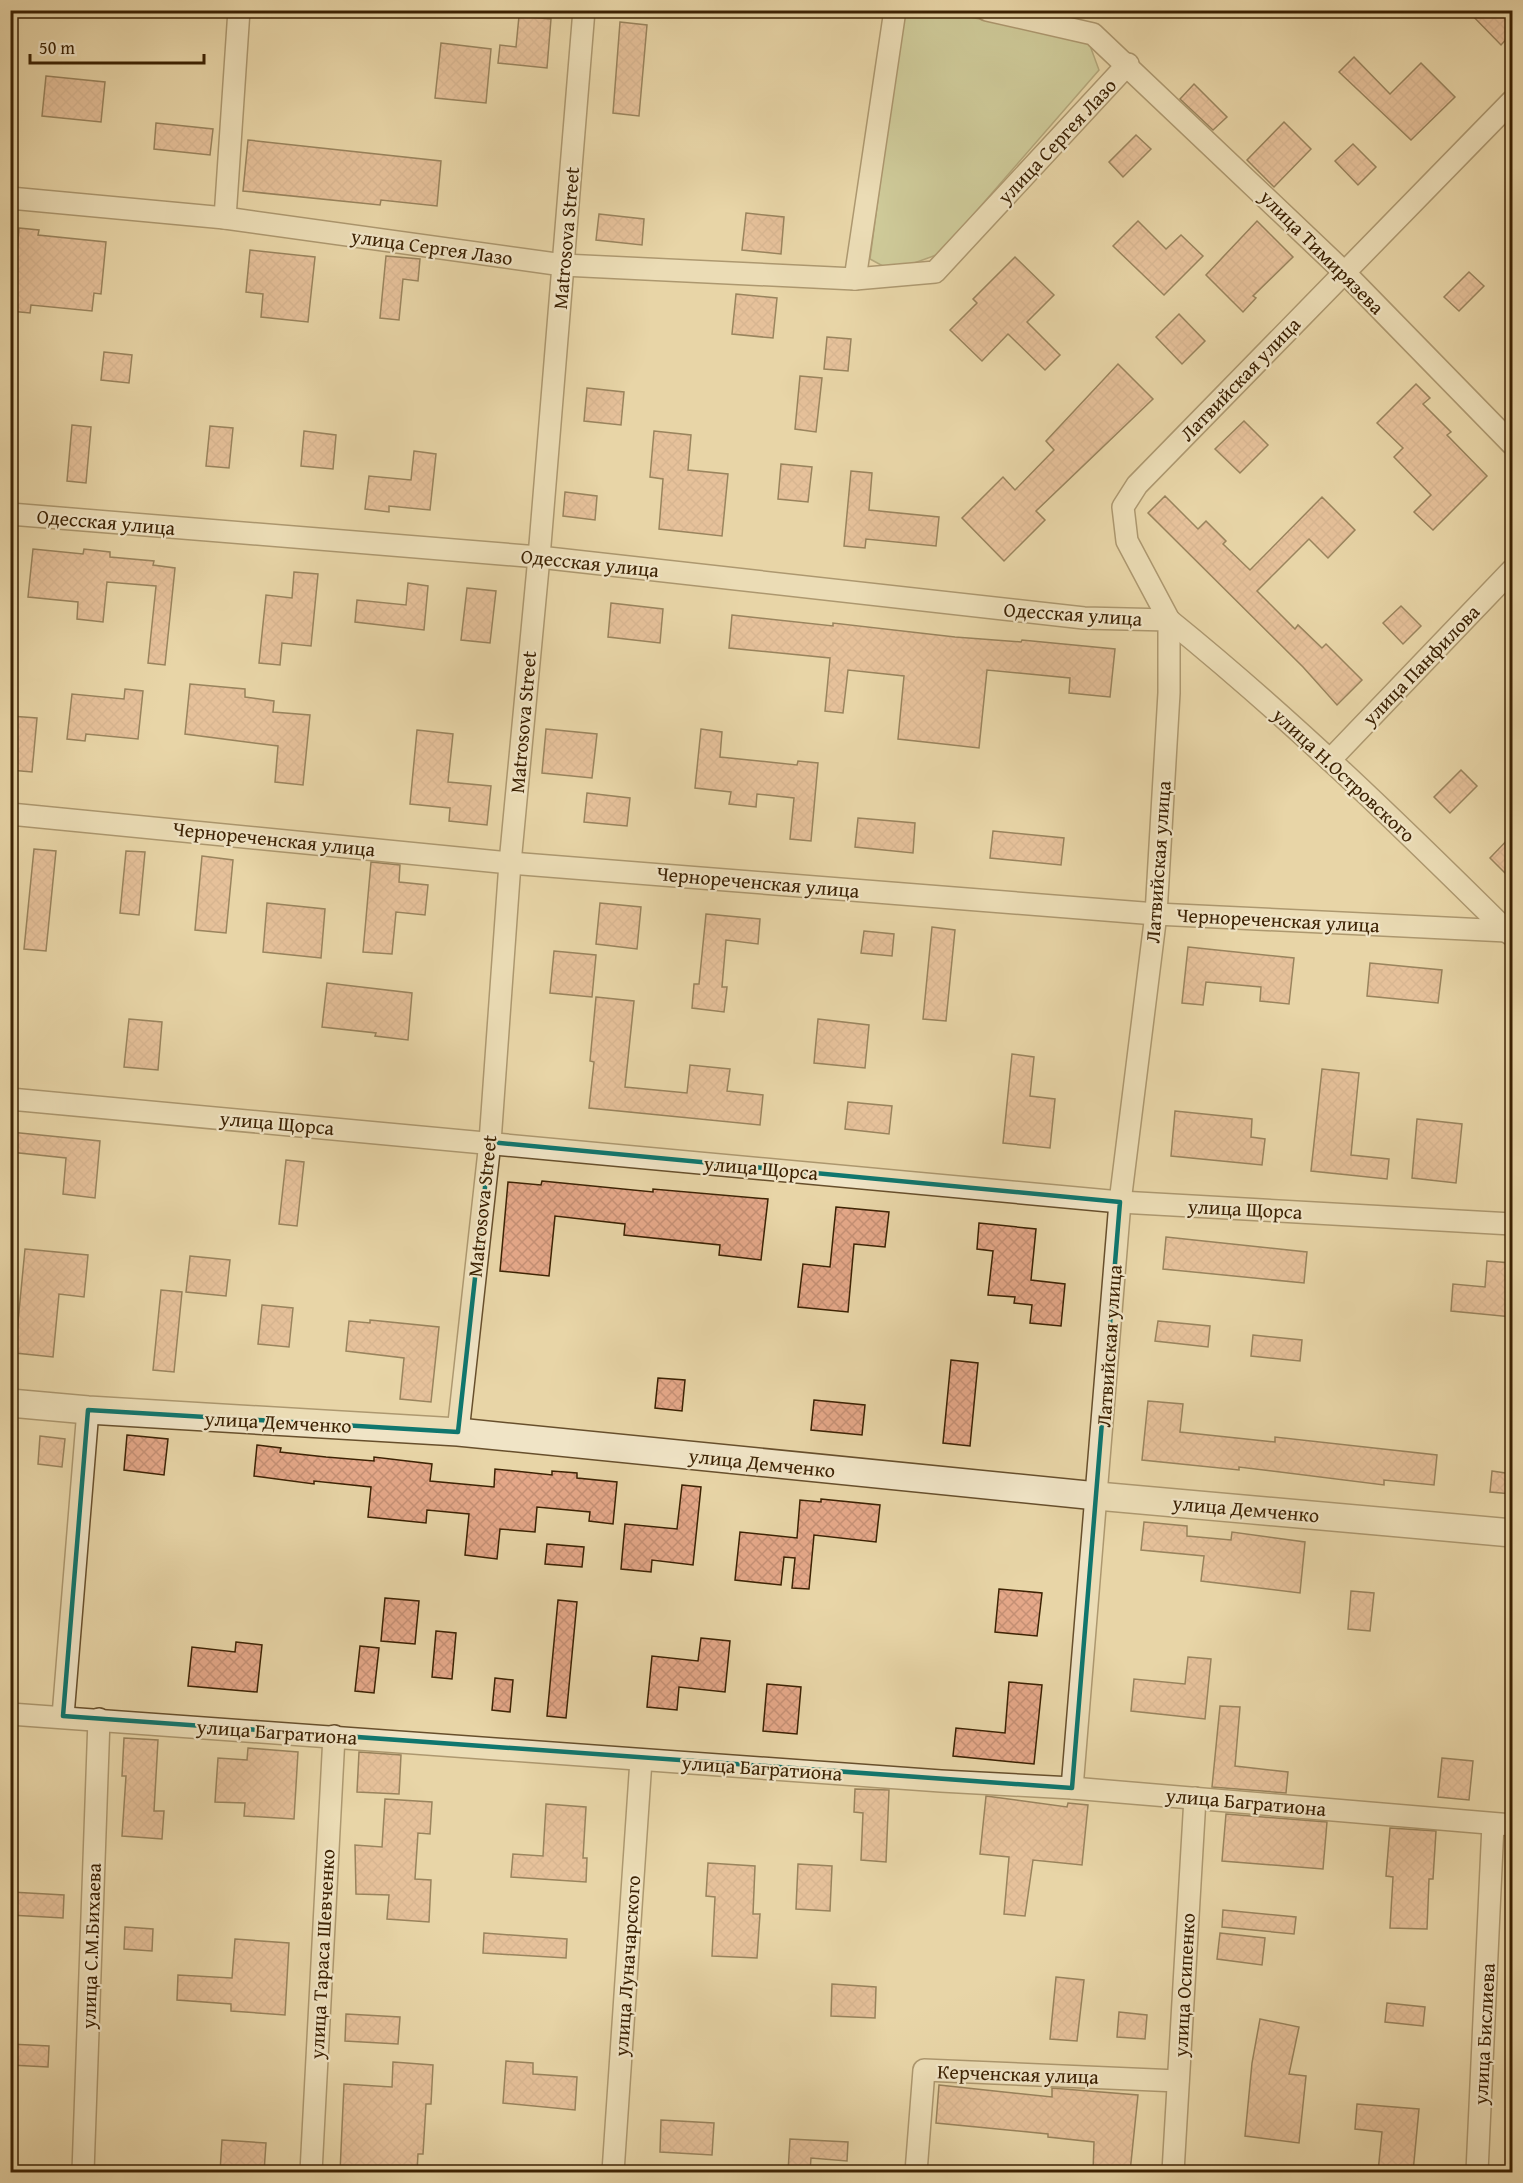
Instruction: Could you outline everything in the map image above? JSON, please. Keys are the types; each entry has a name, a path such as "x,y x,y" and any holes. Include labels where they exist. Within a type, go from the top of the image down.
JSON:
{"street":[{"path":"225,218 239,10"},
{"name":"Matrosova Street","path":"458,1432 490,1142 510,863 539,557 585,10"},
{"path":"855,279 895,10"},
{"name":"улица Сергея Лазо","path":"10,198 225,218 563,266 855,279 934,272 1128,64 1093,34 987,10"},
{"name":"улица Тимирязева","path":"1128,64 1344,272 1512,444"},
{"name":"Латвийская улица","path":"1072,1788 1120,1202 1156,914 1169,693 1169,620 1127,541 1123,507 1137,484 1512,101"},
{"name":"Одесская улица","path":"10,514 539,557 1084,618 1169,620"},
{"name":"улица Панфилова","path":"1330,760 1512,570"},
{"name":"улица Н.Островского","path":"1169,620 1223,663 1330,760 1509,934"},
{"name":"Чернореченская улица","path":"10,814 510,863 1156,914 1509,934"},
{"name":"улица Щорса","path":"10,1099 1120,1202 1512,1224"},
{"name":"улица Демченко","path":"10,1403 87,1410 458,1432 1097,1496 1512,1533"},
{"path":"63,1716 87,1410"},
{"name":"улица Багратиона","path":"10,1714 63,1716 641,1760 1072,1788 1503,1825"},
{"name":"улица С.М.Бихаева","path":"83,2172 99,1719"},
{"name":"улица Тараса Шевченко","path":"311,2172 334,1736"},
{"name":"улица Луначарского","path":"613,2172 641,1760"},
{"name":"улица Осипенко","path":"1173,2172 1195,1798"},
{"name":"улица Бислиева","path":"1477,2172 1503,1825"},
{"name":"Керченская улица","path":"916,2172 924,2070 1178,2081"}],"highlighted area":[{"path":"490,1142 1120,1202 1072,1788 63,1716 88,1410 458,1432"}],"green space":[{"path":"903,11 943,11 1089,43 1099,70 939,254 892,271 870,259"}],"building":[{"path":"1467,10 1512,10 1512,33 1501,45"},
{"path":"519,16 551,19 547,68 498,63 500,45 516,47"},
{"path":"620,22 647,25 639,116 613,113"},
{"path":"441,43 491,49 486,103 435,98"},
{"path":"1354,57 1390,94 1421,63 1455,97 1411,140 1339,72"},
{"path":"46,76 105,82 101,122 42,116"},
{"path":"1194,84 1227,117 1213,130 1180,99"},
{"path":"1284,122 1311,149 1274,187 1247,160"},
{"path":"156,123 213,129 210,155 154,149"},
{"path":"1136,135 1151,149 1123,177 1109,162"},
{"path":"248,140 441,161 437,206 381,200 380,205 243,191"},
{"path":"1353,144 1376,167 1358,185 1335,161"},
{"path":"746,213 784,217 781,254 742,250"},
{"path":"599,214 644,219 642,245 596,240"},
{"path":"1138,221 1166,249 1181,235 1203,256 1164,295 1113,246"},
{"path":"1257,221 1293,257 1253,296 1256,298 1243,312 1206,275"},
{"path":"19,228 39,230 38,235 106,242 101,294 94,293 92,311 31,305 30,313 10,311 10,271 15,272"},
{"path":"250,250 315,257 308,322 261,317 263,294 246,292"},
{"path":"386,256 420,259 418,281 403,279 399,320 380,318"},
{"path":"1015,257 1054,295 1027,322 1060,355 1045,370 1008,334 982,361 950,330 977,303 973,299"},
{"path":"1469,272 1484,286 1459,311 1444,297"},
{"path":"736,294 777,298 773,338 732,334"},
{"path":"1179,314 1205,341 1182,364 1156,337"},
{"path":"827,337 851,339 848,371 824,369"},
{"path":"104,352 132,355 129,383 101,380"},
{"path":"1118,364 1153,399 1036,511 1045,520 1004,561 962,518 1003,477 1015,490 1054,450 1046,441"},
{"path":"800,376 822,378 816,432 795,429"},
{"path":"1416,384 1430,398 1423,404 1451,432 1447,435 1487,476 1433,530 1414,512 1431,495 1394,457 1403,448 1377,423"},
{"path":"587,388 624,392 621,425 584,421"},
{"path":"1244,421 1268,445 1240,473 1215,449"},
{"path":"72,425 91,427 86,483 67,481"},
{"path":"210,426 233,428 229,468 206,466"},
{"path":"304,431 336,435 333,469 301,466"},
{"path":"654,431 691,435 688,470 728,474 722,536 659,529 663,479 650,477"},
{"path":"414,451 436,454 430,510 389,506 389,512 365,509 369,476 411,480"},
{"path":"781,464 812,467 808,502 778,499"},
{"path":"851,471 872,473 869,510 939,517 936,546 866,539 865,548 844,546"},
{"path":"565,492 597,496 595,520 563,516"},
{"path":"1165,496 1198,529 1206,521 1226,541 1223,544 1250,570 1322,497 1355,530 1328,558 1309,539 1257,591 1295,629 1298,625 1322,648 1326,644 1362,680 1337,705 1303,667 1148,513"},
{"path":"33,549 83,554 84,549 110,552 110,557 154,561 153,565 175,568 165,665 148,663 156,586 107,582 103,622 77,619 78,602 28,597"},
{"path":"294,572 318,574 311,646 282,643 280,665 259,663 266,595 292,598"},
{"path":"408,583 428,586 424,630 355,622 357,600 406,605"},
{"path":"467,588 496,591 490,643 461,640"},
{"path":"611,603 663,609 660,643 608,637"},
{"path":"1401,606 1421,626 1403,644 1383,623"},
{"path":"732,615 833,626 833,623 955,637 1021,642 1022,640 1115,649 1110,697 1069,693 1070,678 987,670 979,748 898,739 904,676 848,670 843,713 825,711 830,658 729,648"},
{"path":"190,684 245,689 245,697 274,701 273,712 310,715 303,785 275,782 278,746 185,734"},
{"path":"125,689 143,691 138,739 86,734 85,741 67,739 72,694 124,699"},
{"path":"10,716 37,718 32,772 10,770"},
{"path":"546,729 597,734 592,778 542,773"},
{"path":"701,729 722,732 720,757 797,765 798,761 818,763 811,841 790,839 794,798 757,794 756,807 729,804 731,792 695,788"},
{"path":"417,730 453,734 448,782 491,786 487,825 449,821 450,808 410,804"},
{"path":"1461,770 1477,786 1450,813 1434,797"},
{"path":"587,793 630,798 627,826 584,822"},
{"path":"858,818 915,823 913,853 855,847"},
{"path":"993,831 1064,838 1061,865 990,858"},
{"path":"1512,835 1512,880 1490,858"},
{"path":"34,849 56,851 46,951 24,949"},
{"path":"126,851 145,852 139,915 120,913"},
{"path":"202,856 233,860 226,933 195,930"},
{"path":"371,862 400,865 399,882 428,885 425,915 396,912 392,954 363,952"},
{"path":"267,903 325,909 321,958 263,952"},
{"path":"600,903 641,907 637,949 596,944"},
{"path":"706,914 760,919 758,944 726,940 722,987 727,987 724,1012 692,1008 694,984 699,984"},
{"path":"932,927 955,930 946,1021 923,1019"},
{"path":"864,931 894,934 892,956 861,953"},
{"path":"1188,947 1294,958 1289,1004 1260,1001 1261,987 1206,982 1203,1005 1182,1003"},
{"path":"554,951 596,955 592,997 550,993"},
{"path":"1370,963 1442,970 1438,1003 1367,996"},
{"path":"327,983 412,993 408,1040 375,1036 376,1033 322,1027"},
{"path":"596,997 634,1001 625,1087 687,1093 690,1065 730,1069 727,1091 763,1095 760,1125 589,1108 594,1062 590,1061"},
{"path":"129,1019 162,1022 158,1070 124,1067"},
{"path":"818,1019 869,1025 865,1068 814,1063"},
{"path":"1012,1054 1034,1057 1030,1096 1055,1099 1050,1148 1003,1143"},
{"path":"1322,1069 1359,1073 1351,1155 1389,1159 1387,1179 1311,1171"},
{"path":"848,1102 892,1106 889,1134 845,1129"},
{"path":"1175,1111 1252,1119 1251,1137 1265,1139 1262,1165 1171,1156"},
{"path":"1417,1119 1462,1124 1456,1183 1412,1178"},
{"path":"10,1132 100,1141 95,1198 63,1194 66,1158 10,1152"},
{"path":"286,1160 304,1162 297,1226 279,1224"},
{"path":"542,1181 653,1192 653,1189 768,1199 761,1260 719,1255 720,1245 624,1235 625,1224 555,1216 549,1276 500,1271 508,1182 541,1185"},
{"path":"836,1207 889,1212 885,1247 854,1244 848,1312 798,1307 803,1264 830,1267"},
{"path":"979,1223 1036,1229 1031,1280 1065,1284 1061,1326 1030,1323 1032,1305 1014,1303 1015,1297 988,1295 993,1251 977,1249"},
{"path":"1166,1237 1307,1252 1304,1283 1163,1269"},
{"path":"25,1249 88,1255 84,1297 59,1294 53,1357 15,1353"},
{"path":"190,1256 230,1260 226,1296 186,1292"},
{"path":"1487,1261 1512,1263 1512,1317 1451,1311 1453,1284 1485,1287"},
{"path":"161,1290 182,1292 174,1372 153,1370"},
{"path":"262,1305 293,1308 289,1347 258,1344"},
{"path":"370,1320 439,1327 431,1402 400,1399 404,1358 346,1351 349,1321 370,1323"},
{"path":"1158,1321 1210,1326 1208,1347 1155,1341"},
{"path":"1253,1335 1302,1340 1300,1361 1251,1356"},
{"path":"951,1360 978,1363 970,1446 943,1443"},
{"path":"658,1378 685,1380 682,1411 655,1408"},
{"path":"814,1400 865,1405 862,1435 811,1430"},
{"path":"1148,1401 1183,1404 1180,1432 1275,1442 1275,1437 1437,1455 1434,1485 1384,1480 1384,1485 1239,1467 1239,1470 1142,1460"},
{"path":"127,1435 168,1439 164,1475 124,1470"},
{"path":"40,1436 65,1439 62,1467 38,1464"},
{"path":"257,1445 281,1448 280,1452 326,1457 374,1461 374,1457 432,1464 430,1481 494,1487 495,1469 552,1475 552,1471 577,1473 577,1478 617,1482 613,1524 589,1521 590,1512 537,1507 535,1532 500,1529 497,1559 465,1555 469,1514 427,1510 426,1523 368,1517 371,1487 314,1481 314,1484 254,1476"},
{"path":"1492,1471 1512,1474 1512,1494 1490,1492"},
{"path":"682,1485 701,1487 693,1565 652,1560 651,1572 621,1569 625,1524 677,1529"},
{"path":"821,1499 880,1505 876,1542 814,1535 809,1589 792,1588 795,1558 784,1557 781,1585 735,1580 740,1532 797,1538 800,1500 821,1502"},
{"path":"1144,1522 1187,1526 1187,1536 1231,1540 1232,1532 1305,1542 1300,1593 1201,1581 1204,1556 1141,1550"},
{"path":"547,1544 584,1547 582,1567 545,1564"},
{"path":"999,1589 1042,1593 1037,1636 995,1632"},
{"path":"1351,1591 1374,1593 1370,1631 1348,1629"},
{"path":"385,1598 419,1601 415,1644 381,1641"},
{"path":"558,1600 577,1602 566,1718 547,1716"},
{"path":"436,1631 456,1633 452,1679 432,1677"},
{"path":"701,1638 730,1641 725,1692 679,1687 677,1710 647,1707 652,1656 698,1661"},
{"path":"236,1642 262,1645 257,1692 188,1686 192,1647 235,1652"},
{"path":"360,1646 379,1648 374,1693 355,1691"},
{"path":"1188,1657 1211,1659 1205,1719 1131,1711 1134,1679 1185,1684"},
{"path":"495,1678 513,1680 510,1712 492,1710"},
{"path":"1009,1682 1042,1685 1034,1764 953,1756 956,1728 1005,1733"},
{"path":"767,1684 801,1687 797,1734 763,1731"},
{"path":"1220,1706 1240,1707 1235,1766 1288,1772 1286,1793 1212,1787"},
{"path":"124,1738 158,1740 154,1811 164,1811 162,1839 122,1836 126,1776 122,1776"},
{"path":"248,1748 298,1752 294,1819 244,1816 245,1803 215,1802 218,1758 247,1760"},
{"path":"359,1752 401,1755 399,1794 357,1792"},
{"path":"1442,1758 1473,1761 1469,1800 1438,1797"},
{"path":"855,1789 889,1790 886,1862 861,1860 863,1813 854,1812"},
{"path":"986,1796 1067,1807 1068,1803 1088,1805 1082,1865 1033,1860 1025,1916 1004,1914 1009,1857 980,1854"},
{"path":"385,1799 432,1802 430,1834 418,1833 415,1879 431,1880 429,1922 387,1919 389,1895 356,1894 355,1845 382,1847"},
{"path":"546,1804 586,1807 583,1858 587,1858 586,1882 511,1877 513,1854 543,1856"},
{"path":"1226,1814 1327,1822 1323,1869 1222,1861"},
{"path":"1390,1828 1436,1831 1433,1879 1429,1879 1427,1929 1390,1928 1393,1877 1386,1876"},
{"path":"708,1863 755,1866 753,1914 760,1914 757,1958 712,1956 715,1897 706,1896"},
{"path":"798,1864 832,1866 830,1911 796,1909"},
{"path":"11,1892 64,1895 63,1918 10,1915"},
{"path":"1223,1910 1296,1917 1294,1934 1222,1927"},
{"path":"125,1927 153,1929 152,1951 124,1949"},
{"path":"484,1933 567,1939 566,1958 483,1953"},
{"path":"1220,1933 1265,1938 1262,1965 1217,1959"},
{"path":"235,1939 289,1943 285,2015 231,2011 231,2004 177,2000 178,1975 232,1978"},
{"path":"1056,1977 1084,1980 1077,2041 1050,2039"},
{"path":"832,1984 876,1987 875,2018 831,2016"},
{"path":"1387,2003 1425,2007 1423,2026 1385,2022"},
{"path":"1119,2012 1147,2015 1145,2039 1117,2037"},
{"path":"346,2014 400,2017 398,2044 345,2041"},
{"path":"1260,2019 1299,2027 1289,2074 1306,2076 1299,2143 1245,2136 1252,2063"},
{"path":"10,2044 49,2046 48,2067 10,2065"},
{"path":"506,2061 533,2063 533,2074 577,2077 575,2110 503,2103"},
{"path":"393,2062 433,2065 431,2104 426,2104 423,2154 418,2154 417,2172 340,2172 344,2084 392,2087"},
{"path":"939,2085 1052,2097 1052,2088 1138,2095 1130,2172 1093,2172 1094,2142 1048,2137 1048,2134 936,2123"},
{"path":"1357,2104 1419,2109 1413,2172 1378,2172 1382,2132 1355,2129"},
{"path":"661,2120 714,2123 712,2155 660,2152"},
{"path":"790,2139 848,2142 847,2161 811,2158 810,2172 788,2172"},
{"path":"222,2140 266,2143 264,2172 220,2172"}]}
